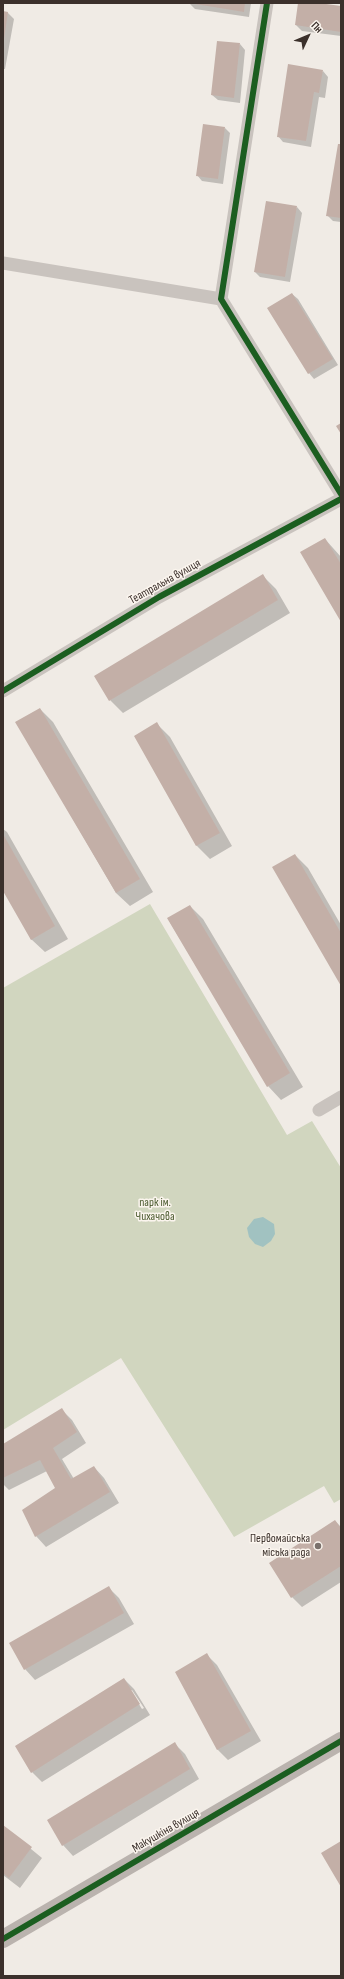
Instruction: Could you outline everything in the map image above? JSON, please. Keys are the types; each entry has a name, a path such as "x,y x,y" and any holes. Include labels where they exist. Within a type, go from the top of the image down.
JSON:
{"street":[{"path":"267,3 221,299 341,494"},
{"path":"3,263 221,299"},
{"name":"Театральна вулиця","path":"5,687 159,596 341,499"},
{"path":"319,1110 341,1097"},
{"name":"Макушкіна вулиця","path":"3,1939 341,1741"}],"green space":[{"name":"парк ім. Чихачова","path":"150,904 287,1135 312,1121 341,1168 341,1499 334,1503 324,1486 234,1537 121,1358 3,1430 3,988"}],"water":[{"path":"263,1217 274,1224 275,1234 271,1241 263,1247 255,1244 249,1237 247,1228 254,1219"}],"building":[{"path":"189,3 245,3 244,12"},
{"path":"298,3 319,3 341,6 341,32 295,25"},
{"path":"3,11 8,12 4,39 3,39"},
{"path":"217,41 240,43 234,98 211,95"},
{"path":"288,64 323,70 319,93 314,92 306,141 277,137"},
{"path":"203,124 225,127 218,179 196,176"},
{"path":"338,144 341,144 341,218 326,216"},
{"path":"266,201 297,206 285,277 254,272"},
{"path":"292,293 333,359 308,374 267,308"},
{"path":"341,423 341,434 336,426"},
{"path":"325,538 341,564 341,622 300,552"},
{"path":"263,574 278,600 109,701 94,676"},
{"path":"40,708 140,879 116,893 15,722"},
{"path":"157,722 220,833 196,846 134,736"},
{"path":"3,834 55,926 31,940 3,891"},
{"path":"295,854 341,933 341,986 272,867"},
{"path":"190,905 290,1073 267,1087 167,918"},
{"path":"62,1408 77,1432 53,1448 71,1479 94,1466 110,1492 35,1537 22,1510 55,1488 40,1460 3,1478 3,1444"},
{"name":"Первомайська міська рада","path":"335,1520 341,1528 341,1566 291,1598 269,1563"},
{"path":"109,1586 124,1613 24,1670 9,1643"},
{"path":"207,1653 251,1731 217,1750 175,1672"},
{"path":"124,1678 140,1704 31,1773 15,1746"},
{"path":"175,1742 190,1769 62,1846 47,1820"},
{"path":"3,1825 32,1847 9,1878 3,1873"},
{"path":"341,1841 341,1887 321,1853"}],"cycle path":[{"path":"267,3 221,299 341,494"},
{"path":"3,691 159,597 341,499"},
{"path":"3,1939 341,1741"}],"place":[{"name":"Первомайська міська рада","path":"318,1546"}]}
